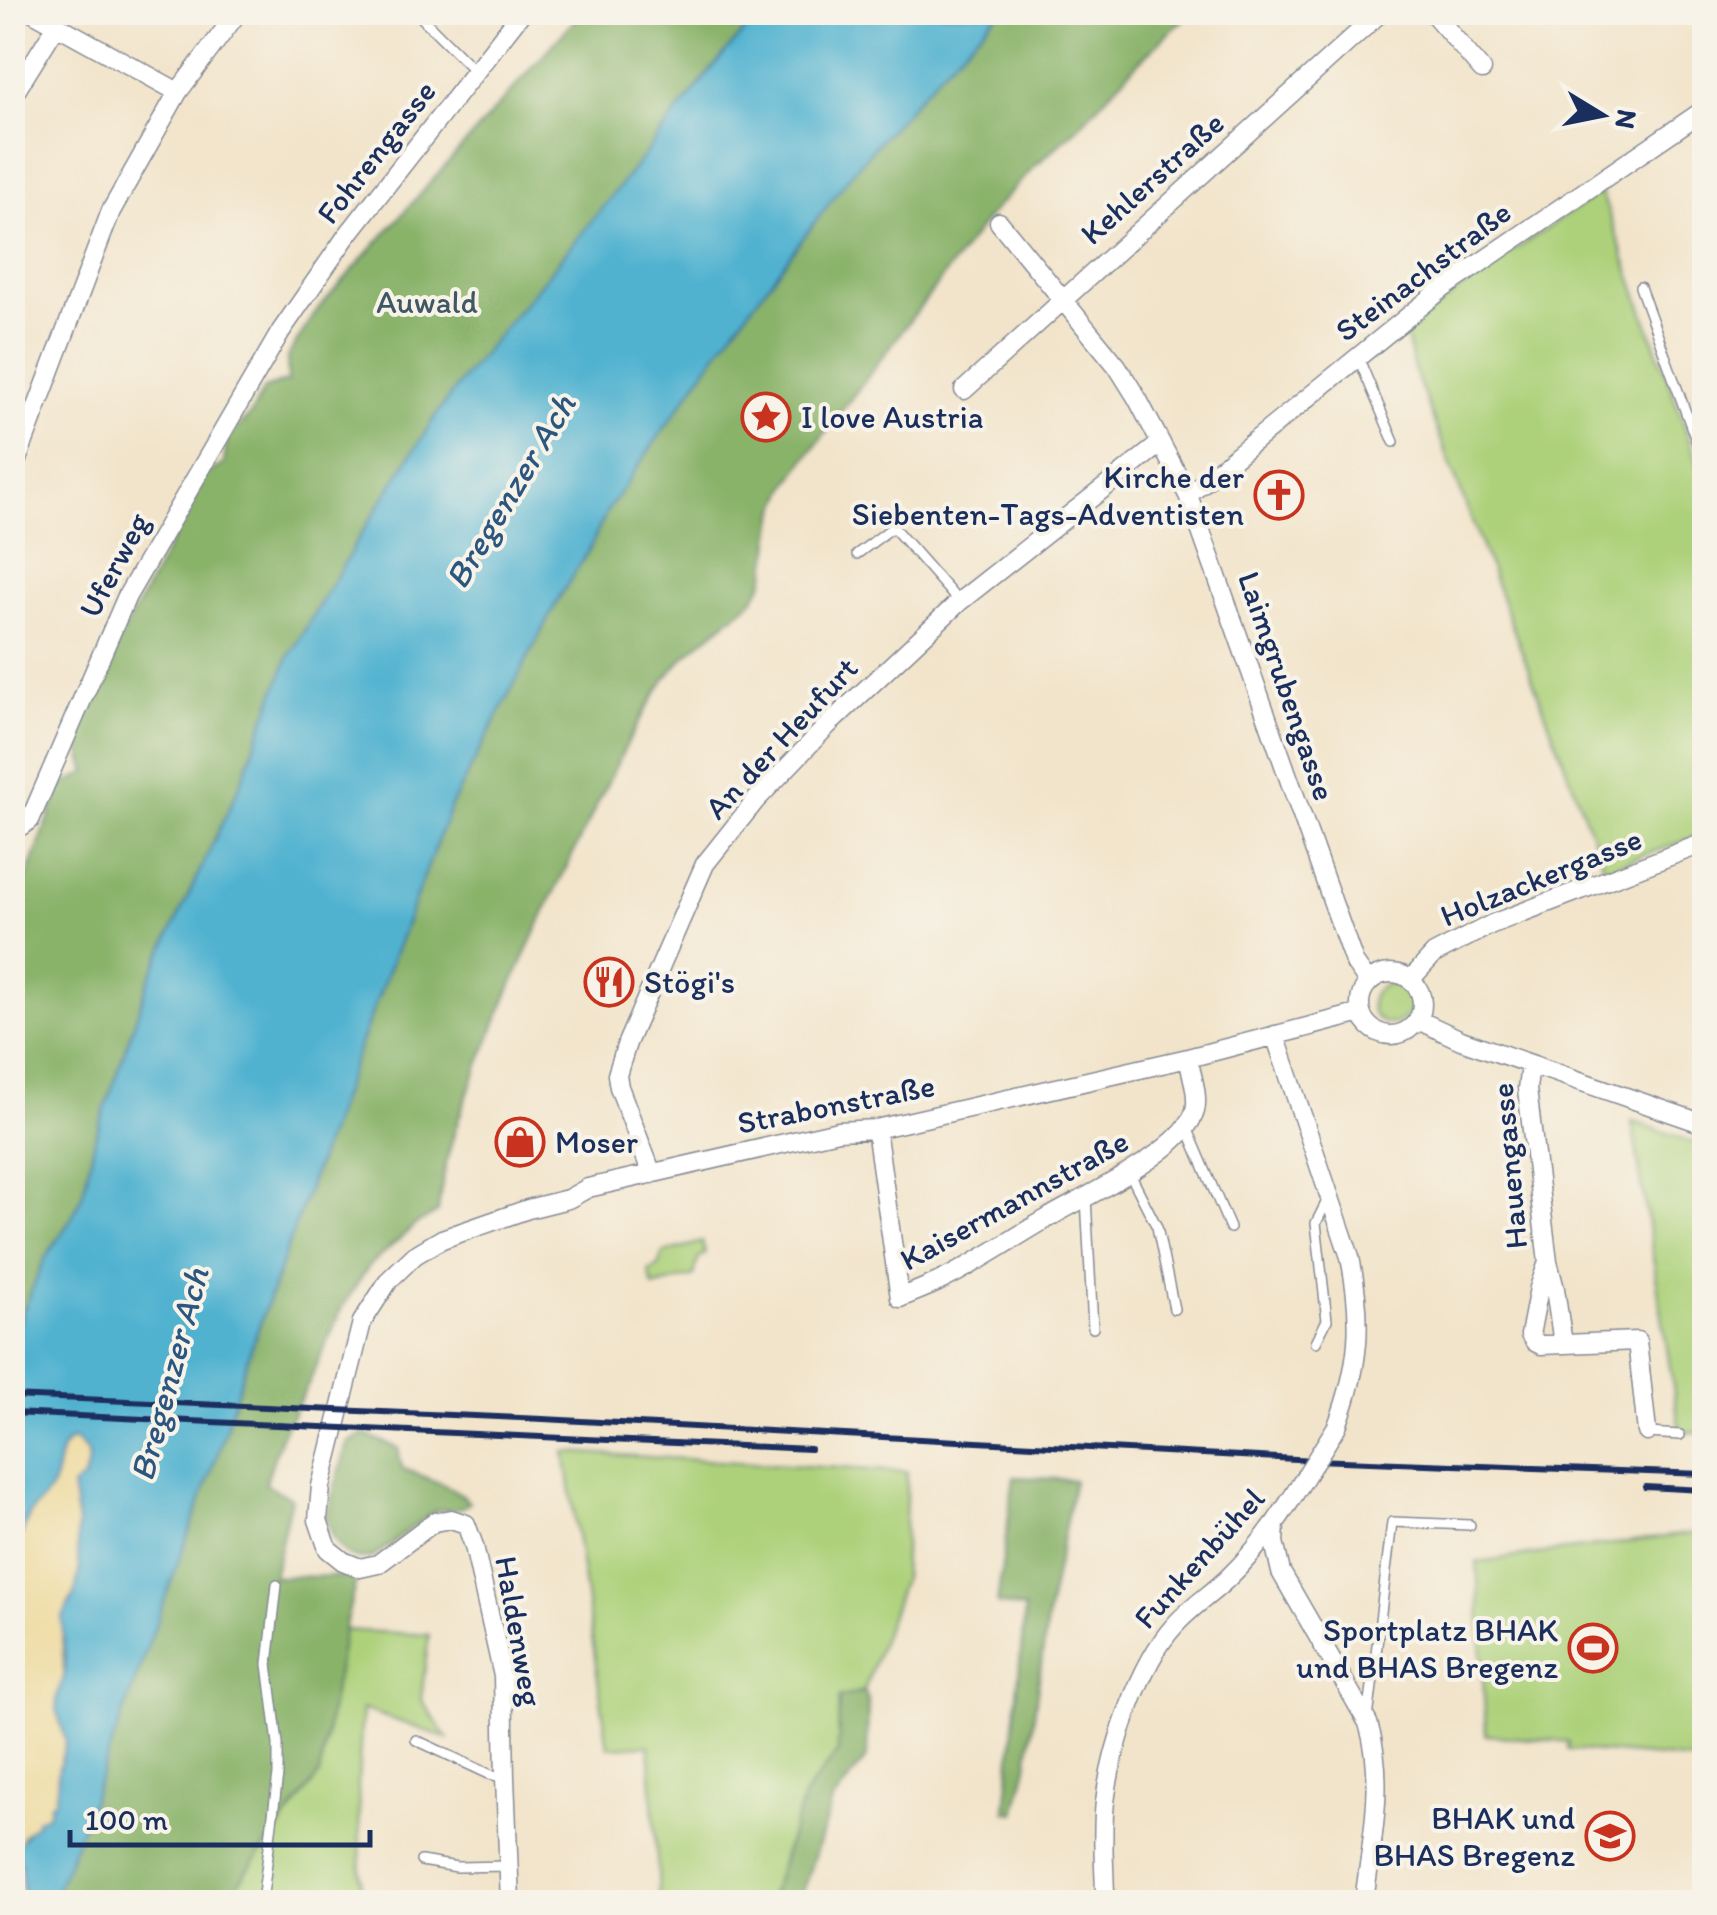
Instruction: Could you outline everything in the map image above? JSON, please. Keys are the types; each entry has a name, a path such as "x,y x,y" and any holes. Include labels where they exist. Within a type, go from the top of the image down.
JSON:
{"street":[{"path":"32,12 178,92"},
{"path":"12,473 111,211 178,92 238,12"},
{"name":"Fohrengasse","path":"282,331 346,237 522,12"},
{"name":"Kehlerstraße","path":"964,390 1381,12"},
{"path":"1432,12 1482,70"},
{"path":"12,97 56,26"},
{"name":"Steinachstraße","path":"1188,495 1442,289 1704,110"},
{"name":"Laimgrubengasse","path":"999,222 1116,366 1188,495 1354,962 1368,982"},
{"name":"Uferweg","path":"12,824 21,826 30,820 127,596 282,331"},
{"name":"An der Heufurt","path":"652,1174 617,1075 627,1043 705,864 756,800 828,725 959,602 1160,444"},
{"name":"Holzackergasse","path":"1410,980 1434,954 1492,924 1704,843"},
{"path":"1384,974 1402,975 1410,980 1422,1004 1418,1020 1404,1033 1385,1035 1370,1028 1361,1013 1360,997 1368,982 1384,974"},
{"name":"Strabonstraße","path":"362,1322 389,1280 415,1255 442,1239 528,1209 568,1200 588,1188 838,1131 876,1130 1188,1058 1361,1013"},
{"path":"1418,1020 1461,1040 1704,1124"},
{"name":"Funkenbühel","path":"1105,1902 1106,1792 1144,1671 1176,1623 1228,1578 1276,1523 1337,1426 1355,1372 1359,1318 1350,1257 1274,1036"},
{"path":"1186,1125 1195,1110 1188,1058"},
{"name":"Hauengasse","path":"1530,1064 1527,1089 1548,1262 1564,1344 1541,1346 1530,1335 1548,1262"},
{"name":"Kaisermannstraße","path":"876,1130 900,1298 942,1280 1130,1174 1186,1125"},
{"name":"Haldenweg","path":"362,1322 321,1486 318,1520 328,1549 343,1562 360,1568 378,1564 434,1522 452,1519 466,1524 503,1676 510,1902"},
{"path":"1564,1344 1636,1341 1647,1432"},
{"path":"1276,1523 1274,1542 1281,1572 1368,1723 1372,1737 1377,1777 1364,1902"}],"lane":[{"path":"416,12 476,72"},
{"path":"1640,288 1704,462"},
{"path":"1358,356 1394,442"},
{"path":"857,554 893,527 959,602"},
{"path":"1186,1125 1230,1228"},
{"path":"1130,1174 1157,1227 1174,1310"},
{"path":"1316,1342 1327,1320 1316,1223 1330,1196"},
{"path":"1086,1198 1093,1328"},
{"path":"1647,1432 1680,1435"},
{"path":"1368,1723 1392,1522 1470,1525"},
{"path":"262,1902 278,1775 268,1664 276,1585"},
{"path":"416,1740 504,1778"},
{"path":"421,1861 456,1867 509,1866"}],"green space":[{"name":"Auwald","path":"581,13 760,13 463,378 365,528 288,658 240,785 149,980 96,1135 83,1193 72,1218 44,1260 13,1336 13,907 18,903 60,787 87,772 75,735 206,474 224,464 227,438 251,414 264,389 288,381 287,357 318,309"},
{"path":"999,13 1190,13 991,213 796,472 777,510 766,571 758,591 752,601 707,637 667,677 632,735 568,863 509,992 463,1107 445,1167 438,1212 415,1225 369,1266 342,1307 281,1436 265,1484 291,1498 273,1577 357,1576 319,1775 224,1902 51,1902 219,1450 247,1360 359,1047 450,808 607,511 721,347 855,169 945,67"},
{"path":"1601,192 1704,481 1704,834 1605,869 1414,369 1405,333 1488,268"},
{"path":"1391,984 1405,990 1411,1004 1405,1018 1391,1024 1377,1018 1371,1004 1377,990"},
{"path":"1632,1121 1704,1146 1704,1432 1680,1432"},
{"path":"702,1242 705,1254 698,1260 694,1276 653,1287 649,1271 658,1266 663,1253"},
{"path":"363,1434 398,1448 402,1468 449,1487 469,1503 458,1509 436,1510 372,1558 346,1554 334,1539 326,1517 348,1443"},
{"path":"565,1452 907,1472 903,1580 864,1691 839,1698 838,1752 804,1795 769,1902 660,1902 649,1745 608,1747"},
{"path":"1014,1477 1074,1480 1048,1613 1027,1766 1015,1813 1006,1811 1025,1609 997,1604"},
{"name":"Sportplatz BHAK und BHAS Bregenz","path":"1704,1532 1704,1761 1568,1749 1569,1742 1486,1735 1477,1562"},
{"path":"344,1630 429,1635 421,1699 447,1738 362,1709 358,1784 362,1902 224,1902 319,1775"},
{"path":"864,1691 868,1700 867,1757 832,1802 799,1902 769,1902 804,1795 838,1752 839,1698"}],"sand":[{"path":"74,1439 84,1446 89,1462 75,1505 80,1566 62,1639 64,1673 57,1697 66,1741 55,1800 48,1815 23,1835 13,1851 12,1568 17,1566 16,1543 28,1518 51,1488 63,1448"}],"water":[{"name":"Bregenzer Ach","path":"760,13 999,13 945,67 855,169 721,347 607,511 450,808 359,1047 247,1360 219,1450 74,1849 51,1902 23,1902 21,1863 13,1866 13,1851 36,1825 36,1819 48,1815 66,1741 57,1697 65,1660 62,1619 75,1593 80,1567 72,1487 84,1479 88,1460 86,1451 73,1439 63,1448 51,1488 30,1514 16,1543 19,1554 17,1567 13,1568 13,1336 44,1260 72,1218 83,1193 96,1135 149,980 240,785 288,658 436,415"}],"railway":[{"path":"12,1396 543,1419 1314,1460 1704,1474"},
{"path":"12,1413 810,1449"},
{"path":"1645,1487 1704,1490"}],"place":[{"name":"I love Austria","path":"766,417"},
{"name":"Kirche der Siebenten-Tags-Adventisten","path":"1279,495"},
{"name":"Stögi's","path":"609,982"},
{"name":"Moser","path":"520,1142"},
{"name":"Sportplatz BHAK und BHAS Bregenz","path":"1593,1648"},
{"name":"BHAK und BHAS Bregenz","path":"1610,1836"}]}
